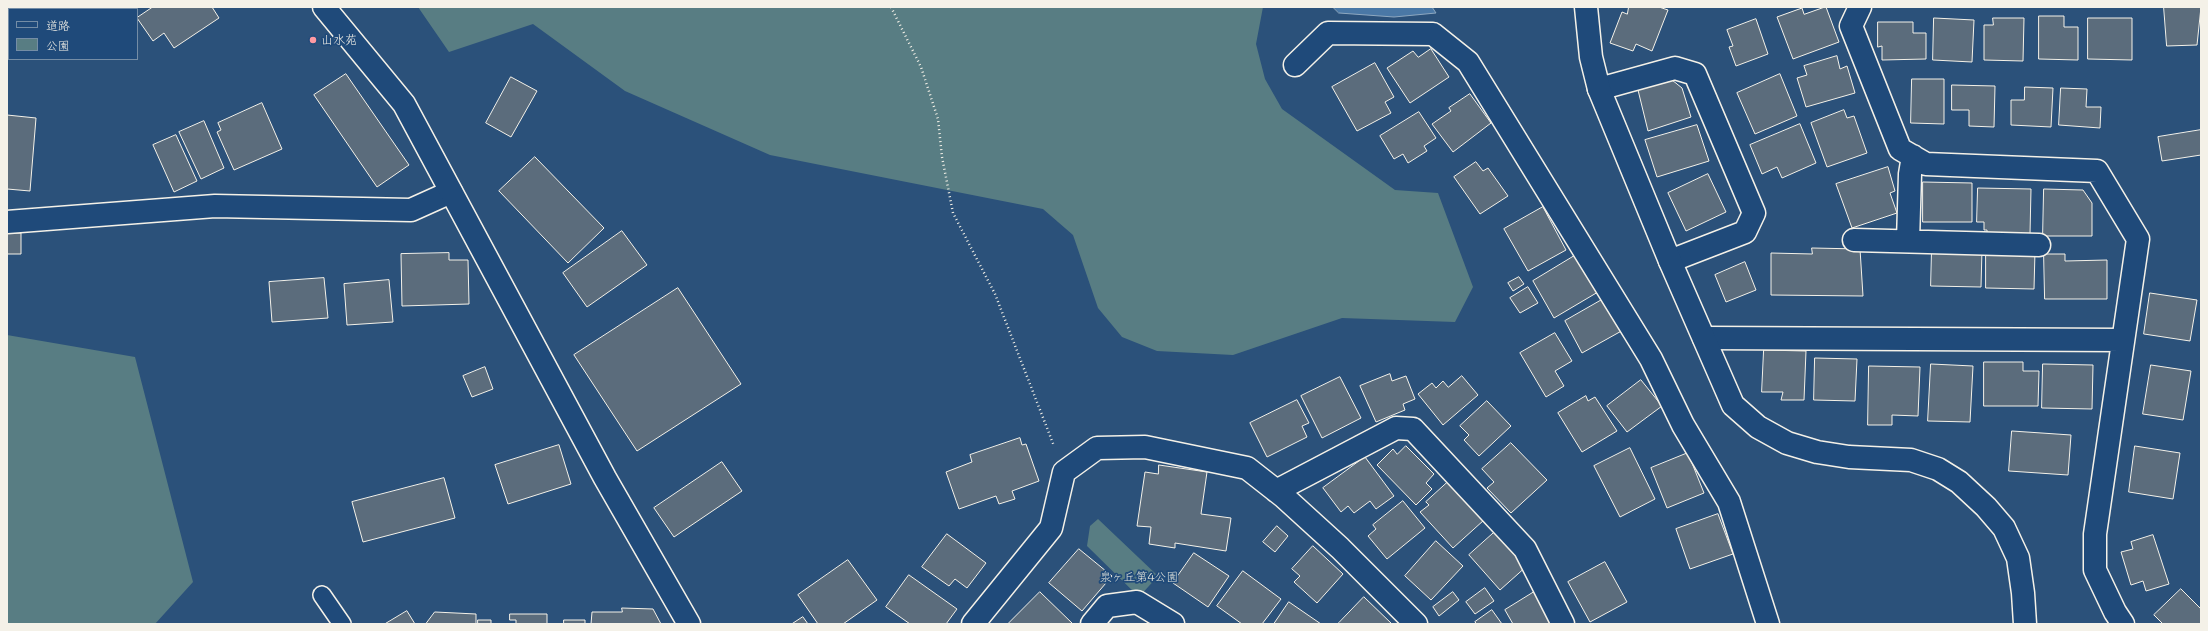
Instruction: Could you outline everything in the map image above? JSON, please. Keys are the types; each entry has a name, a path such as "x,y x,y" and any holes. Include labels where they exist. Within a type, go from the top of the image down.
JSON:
{"street":[{"path":"324,7 404,104 605,478 690,624"},
{"path":"1586,7 1591,57 1599,89 1670,261 1733,405 1758,427 1787,443 1817,452 1849,457 1911,460 1938,469 1959,482 1986,507 2004,528 2018,558 2023,593 2025,624"},
{"path":"1860,7 1851,26 1900,149 1926,164 2097,171 2138,239 2095,534 2095,570 2115,612 2124,624"},
{"path":"1295,65 1328,33 1433,34 1468,62 1651,359 1682,425 1729,502 1768,624"},
{"path":"1599,89 1675,68 1695,74 1754,212 1745,232 1670,261"},
{"path":"1908,241 1910,174 1913,156"},
{"path":"7,222 215,206 411,210 451,192"},
{"path":"1854,240 2039,244"},
{"path":"1704,338 2123,340"},
{"path":"1276,491 1396,428 1413,429 1526,549 1563,624"},
{"path":"973,624 1051,528 1064,472 1097,448 1145,447 1247,468 1276,491 1340,548 1416,624"},
{"path":"1092,624 1107,606 1137,602 1173,624"}],"lane":[{"path":"322,595 342,624"}],"path":[{"path":"891,7 921,68 938,119 942,157 953,213 994,294 1064,472"}],"green space":[{"path":"418,7 1263,7 1256,44 1265,79 1282,109 1395,190 1438,193 1473,287 1455,322 1342,318 1233,355 1157,351 1122,337 1098,308 1073,235 1043,209 770,155 625,91 533,24 449,52"},
{"path":"7,335 135,357 193,582 155,624 7,624"},
{"name":"泉ヶ丘第4公園","path":"1098,519 1158,576 1139,597 1087,546 1090,526"}],"water":[{"path":"1333,7 1432,7 1436,13 1394,17 1339,13"}],"building":[{"path":"69,7 137,8 70,8"},
{"path":"153,7 212,7 219,18 174,48 164,33 153,41 138,17"},
{"path":"1629,7 1659,7 1668,10 1652,51 1636,44 1633,51 1610,43 1622,12 1627,14"},
{"path":"1826,7 1839,42 1793,59 1777,17 1802,8 1804,14"},
{"path":"2164,7 2201,7 2197,45 2167,46"},
{"path":"2039,16 2064,16 2064,27 2078,27 2078,60 2039,59"},
{"path":"1934,18 1974,20 1972,62 1933,60"},
{"path":"1993,18 2024,18 2023,61 1984,60 1984,25 1993,25"},
{"path":"2088,18 2132,18 2132,60 2088,59"},
{"path":"1756,19 1768,54 1736,66 1729,47 1733,46 1727,30"},
{"path":"1878,22 1913,22 1913,33 1926,33 1926,59 1882,60 1882,46 1878,47"},
{"path":"1431,49 1449,77 1410,103 1387,68 1413,51 1418,57"},
{"path":"1837,56 1840,69 1847,66 1855,93 1806,107 1797,78 1807,75 1804,66"},
{"path":"1375,63 1394,97 1385,102 1391,113 1357,131 1332,87"},
{"path":"346,74 409,165 377,187 314,95"},
{"path":"1780,74 1797,116 1755,134 1737,93"},
{"path":"511,77 537,91 511,137 486,123"},
{"path":"1912,79 1944,79 1944,124 1911,123"},
{"path":"1672,80 1682,88 1691,117 1648,131 1638,90"},
{"path":"1952,85 1995,86 1994,127 1969,126 1969,110 1952,110"},
{"path":"2025,87 2053,88 2051,127 2011,125 2011,100 2024,100"},
{"path":"2061,88 2087,89 2086,107 2101,107 2100,128 2059,125"},
{"path":"1470,94 1491,123 1453,152 1432,124 1451,111 1449,108"},
{"path":"262,103 282,149 234,170 217,132 221,130 218,123"},
{"path":"1844,110 1847,118 1854,116 1867,153 1827,167 1811,123"},
{"path":"1419,112 1436,138 1424,146 1427,151 1408,163 1403,154 1394,159 1380,136"},
{"path":"7,115 36,118 30,191 7,189"},
{"path":"204,121 224,168 201,179 179,132"},
{"path":"1800,124 1816,163 1782,178 1777,167 1762,174 1750,145"},
{"path":"1697,125 1709,161 1657,177 1645,140"},
{"path":"2201,130 2201,155 2162,161 2158,137"},
{"path":"176,135 197,181 174,192 153,145"},
{"path":"535,157 604,228 568,263 499,191"},
{"path":"1476,162 1483,171 1488,168 1508,196 1480,214 1454,177"},
{"path":"1888,167 1895,191 1890,193 1897,213 1852,228 1836,184"},
{"path":"1708,174 1726,212 1686,231 1668,193"},
{"path":"1923,182 1972,183 1972,222 1923,222"},
{"path":"1978,188 2031,189 2030,234 1987,233 1987,230 1984,230 1984,222 1977,222"},
{"path":"2044,189 2083,190 2092,203 2092,236 2043,236"},
{"path":"1543,207 1566,250 1528,271 1504,229"},
{"path":"622,231 647,265 587,307 563,273"},
{"path":"7,233 21,233 21,254 7,254"},
{"path":"1812,248 1860,249 1863,296 1771,295 1771,253 1812,254"},
{"path":"1932,248 1982,249 1981,287 1931,286"},
{"path":"1986,250 2035,251 2034,289 1986,288"},
{"path":"449,253 449,260 468,260 469,304 402,306 401,254"},
{"path":"2044,254 2065,254 2065,261 2107,260 2107,299 2045,299"},
{"path":"1576,255 1598,292 1554,318 1533,281"},
{"path":"1745,262 1756,290 1726,302 1715,275"},
{"path":"1519,277 1524,284 1513,291 1508,283"},
{"path":"324,278 328,318 272,322 269,282"},
{"path":"389,280 393,322 347,325 344,284"},
{"path":"1528,287 1538,303 1520,313 1510,298"},
{"path":"678,288 741,384 637,451 574,355"},
{"path":"2150,293 2197,300 2190,341 2144,334"},
{"path":"1607,297 1625,329 1582,353 1565,321"},
{"path":"1555,333 1572,361 1555,371 1564,386 1546,397 1520,353"},
{"path":"1764,350 1806,351 1804,400 1781,400 1783,392 1762,392"},
{"path":"1815,358 1857,359 1855,401 1814,400"},
{"path":"1984,362 2023,362 2023,371 2039,371 2038,406 1984,406"},
{"path":"1931,364 1973,366 1970,422 1928,421"},
{"path":"2043,364 2093,365 2092,409 2042,408"},
{"path":"2151,365 2191,371 2183,420 2143,414"},
{"path":"1869,366 1920,367 1918,416 1892,415 1892,425 1868,425"},
{"path":"485,367 493,389 472,397 463,376"},
{"path":"1390,374 1392,381 1406,376 1415,399 1403,404 1405,410 1376,422 1360,386"},
{"path":"1462,376 1478,395 1443,425 1418,394 1432,383 1436,388 1443,381 1448,387"},
{"path":"1340,377 1361,418 1322,438 1301,396"},
{"path":"1641,380 1662,406 1627,432 1607,406"},
{"path":"1586,396 1588,401 1595,397 1617,431 1582,452 1558,413"},
{"path":"1297,400 1309,423 1302,426 1307,437 1267,457 1250,423"},
{"path":"1487,401 1511,426 1479,456 1464,440 1469,435 1460,426"},
{"path":"2012,431 2071,435 2068,475 2009,471"},
{"path":"1020,438 1022,445 1026,444 1039,481 1012,491 1015,499 999,504 996,496 959,509 946,472 972,462 970,455"},
{"path":"1511,443 1547,480 1511,513 1487,488 1494,482 1482,469"},
{"path":"559,445 571,484 508,504 495,465"},
{"path":"1406,446 1434,474 1426,483 1432,489 1416,505 1377,465 1393,449 1397,454"},
{"path":"2135,446 2180,453 2173,499 2129,492"},
{"path":"1630,448 1655,499 1620,517 1594,466"},
{"path":"1688,453 1704,493 1667,508 1651,468"},
{"path":"1365,457 1394,496 1376,509 1370,501 1354,513 1348,506 1341,512 1323,488"},
{"path":"722,462 742,491 674,537 654,508"},
{"path":"1159,465 1207,472 1201,514 1231,518 1226,551 1175,543 1175,548 1149,544 1151,527 1137,526 1145,472 1158,474"},
{"path":"444,478 455,518 363,542 352,502"},
{"path":"1448,482 1484,520 1453,548 1420,512 1429,505 1426,502"},
{"path":"1403,501 1425,528 1387,559 1368,536 1376,529 1373,525"},
{"path":"1718,514 1733,554 1690,569 1676,529"},
{"path":"1277,526 1288,536 1275,552 1263,542"},
{"path":"1497,530 1528,565 1500,590 1469,555"},
{"path":"947,534 986,563 967,588 955,579 949,586 922,567"},
{"path":"2153,535 2169,584 2146,591 2143,581 2131,585 2121,552 2133,549 2131,542"},
{"path":"1436,541 1463,566 1431,600 1405,576"},
{"path":"1313,546 1343,574 1317,603 1294,582 1300,576 1292,569"},
{"path":"1079,549 1112,576 1082,611 1049,583"},
{"path":"1194,553 1229,576 1208,607 1173,583"},
{"path":"848,560 877,600 843,624 818,624 798,595"},
{"path":"1605,562 1627,602 1590,622 1568,582"},
{"path":"1243,571 1281,599 1262,624 1242,624 1217,606"},
{"path":"909,575 957,609 946,624 910,624 886,607"},
{"path":"1485,588 1494,601 1475,614 1466,602"},
{"path":"1539,589 1557,619 1548,624 1513,624 1505,610"},
{"path":"2181,589 2201,609 2201,624 2163,624 2154,615"},
{"path":"1040,592 1073,624 1008,624"},
{"path":"1453,592 1459,600 1439,616 1433,607"},
{"path":"1364,597 1392,624 1340,624 1339,623"},
{"path":"1289,602 1321,624 1274,624"},
{"path":"622,608 653,609 661,624 591,624 592,612 622,612"},
{"path":"1492,610 1502,624 1477,624 1475,622"},
{"path":"407,611 415,624 385,624"},
{"path":"435,612 476,614 476,624 426,624"},
{"path":"510,614 547,614 547,624 516,624 516,620 510,620"},
{"path":"803,617 808,624 792,624"},
{"path":"478,620 491,620 491,624 478,624"},
{"path":"564,620 585,620 585,624 564,624"}],"place":[{"name":"山水苑","path":"313,40"}]}
